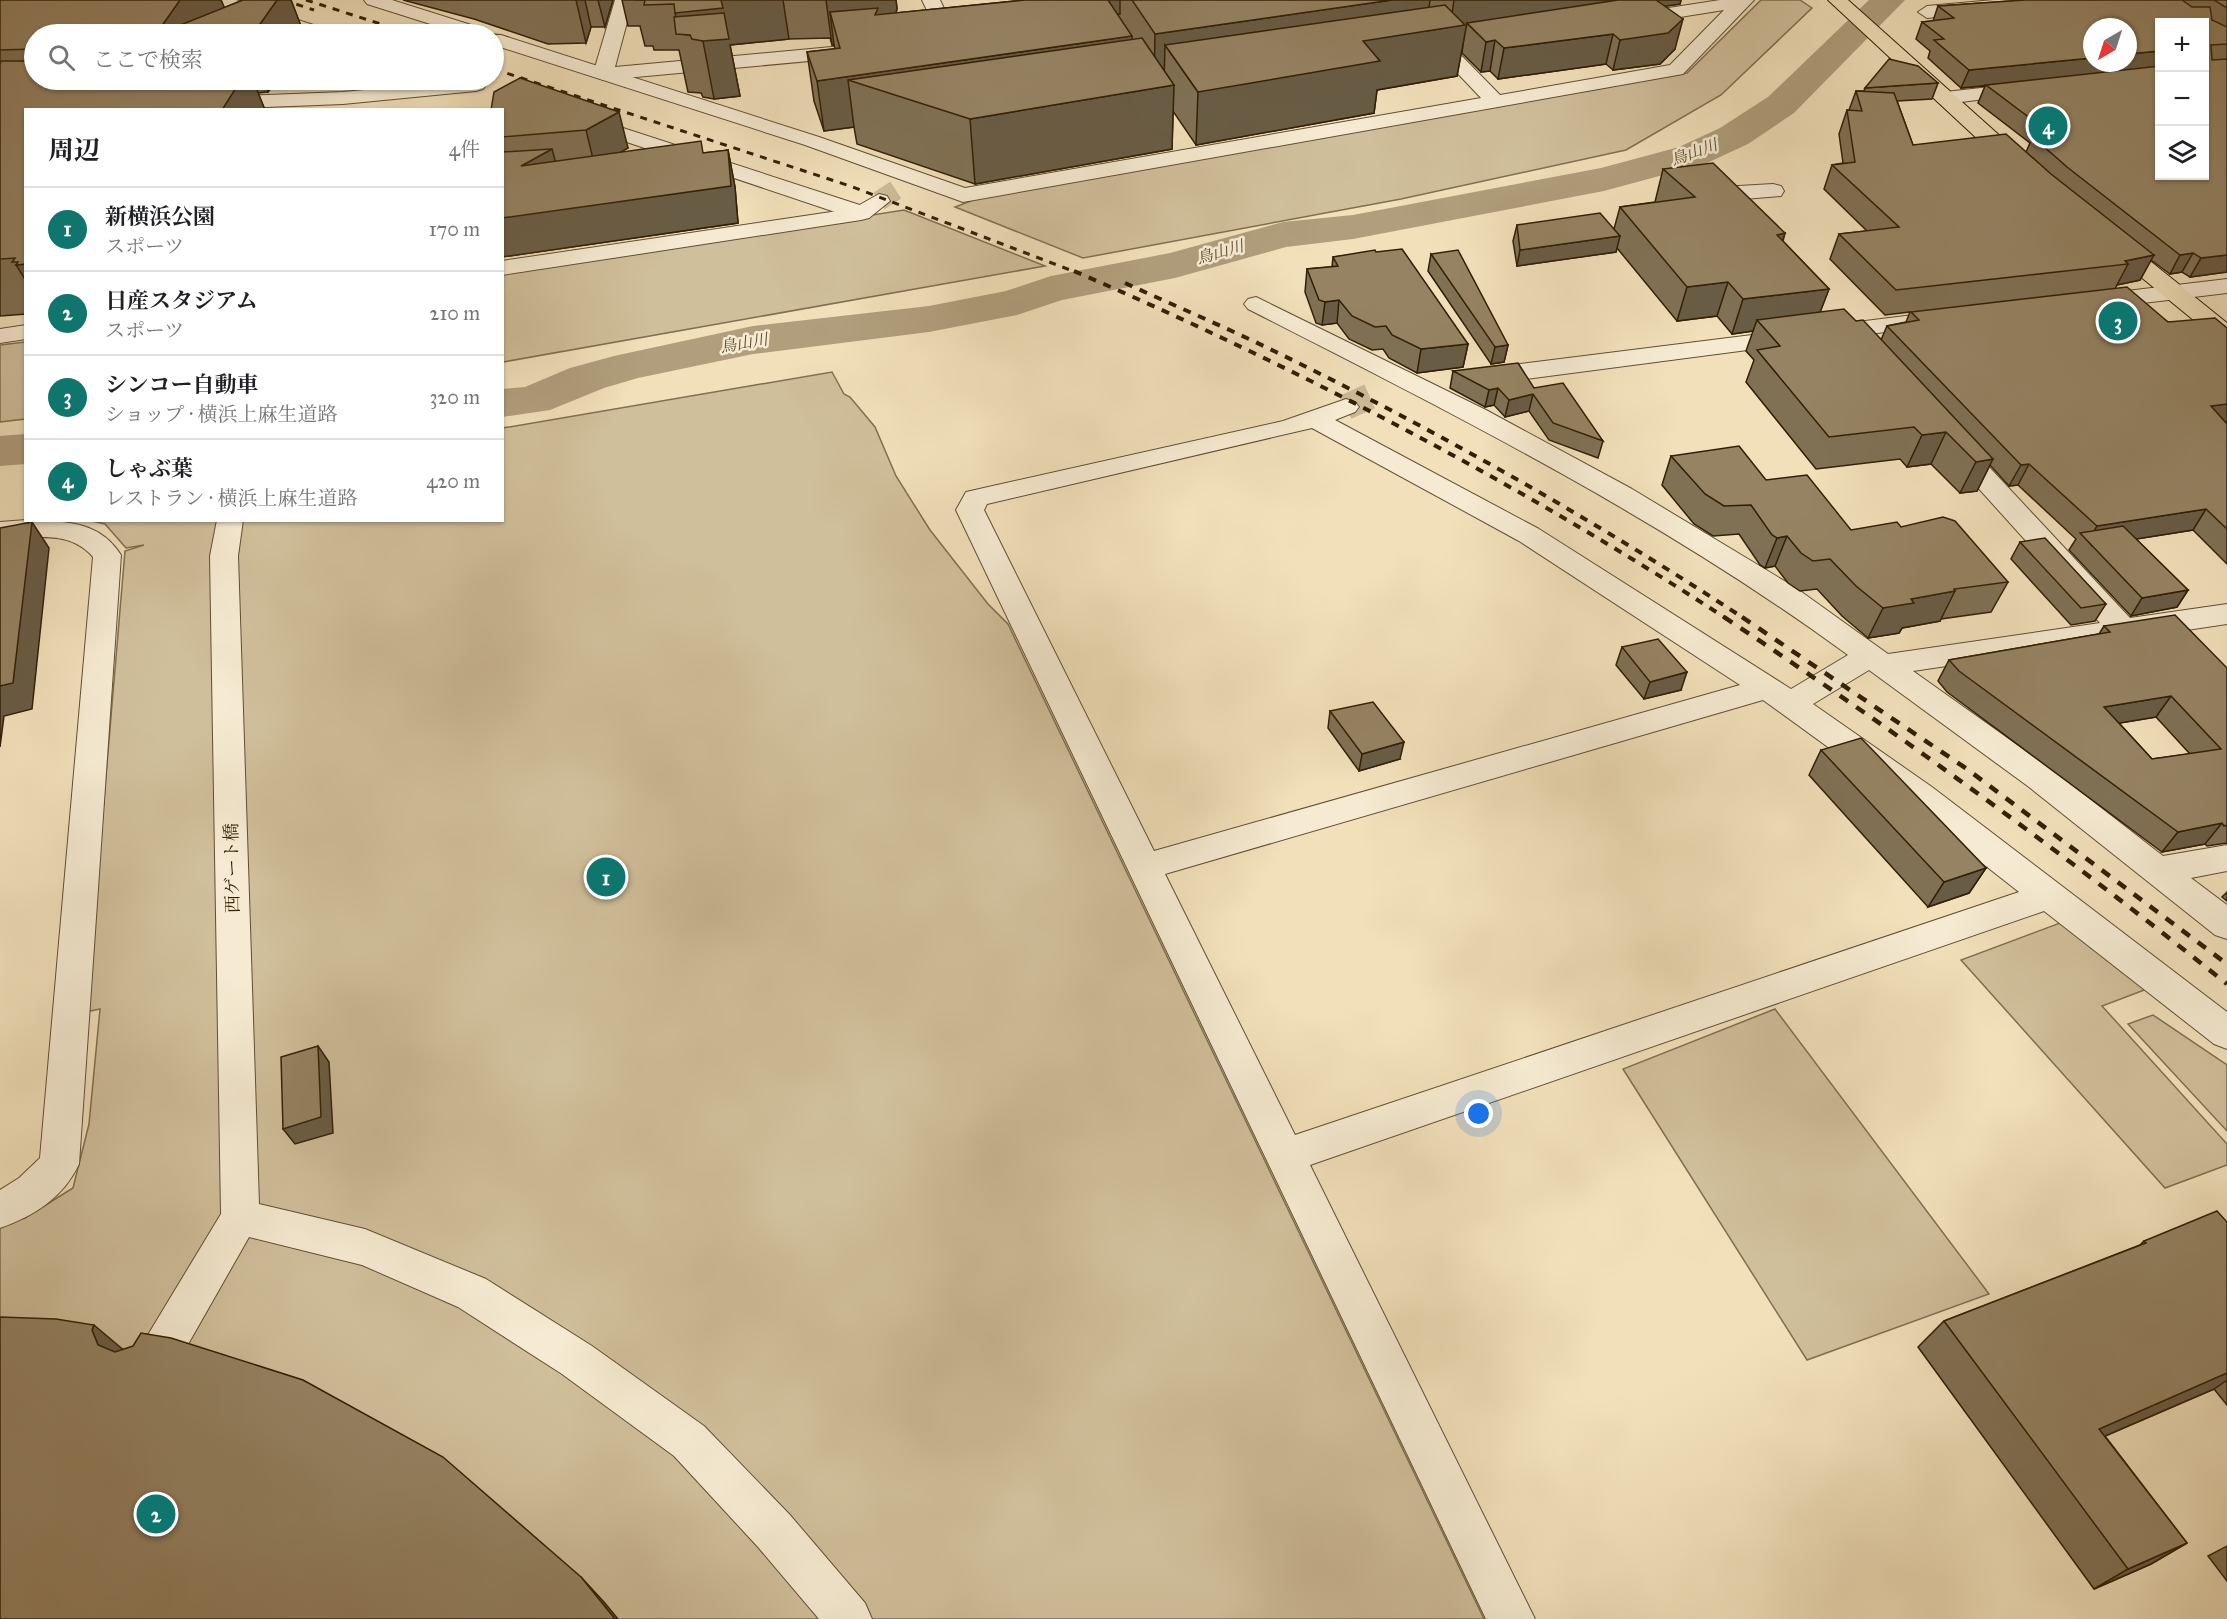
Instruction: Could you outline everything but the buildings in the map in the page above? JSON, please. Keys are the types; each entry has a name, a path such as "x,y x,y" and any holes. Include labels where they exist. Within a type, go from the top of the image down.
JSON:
{"main road":[{"path":"1842,4 2032,177"},
{"path":"2093,227 2227,335"}],"street":[{"path":"218,0 291,24"},
{"path":"373,0 449,24"},
{"path":"603,74 624,0"},
{"path":"931,0 951,42"},
{"path":"1397,0 1496,102"},
{"path":"1928,12 2051,0"},
{"path":"504,42 812,141 907,183 963,195 1676,70 1744,1"},
{"path":"1616,21 1744,1"},
{"path":"928,44 975,39"},
{"path":"1419,50 1466,43"},
{"path":"603,74 870,50"},
{"path":"1945,98 2040,88"},
{"path":"203,103 340,104 421,90"},
{"path":"490,90 498,93"},
{"path":"504,268 870,207 699,159 565,115"},
{"path":"812,141 857,134"},
{"path":"1178,137 1190,156"},
{"path":"657,170 699,159"},
{"path":"1745,220 1721,194 1773,190"},
{"path":"2070,305 2227,286"},
{"path":"1256,304 1416,383 1622,495 1786,595 2040,778 2227,925"},
{"path":"1377,393 1478,367 1839,321 1964,316"},
{"path":"1839,321 1871,355"},
{"path":"0,336 24,332"},
{"path":"1346,407 1291,427 976,498 970,510 1283,1157 1511,1619"},
{"path":"1313,418 1530,535 1779,695 1920,796 2227,1033"},
{"path":"1935,424 2124,629"},
{"name":"西ゲート橋","path":"230,522 224,556 240,1217"},
{"path":"0,531 65,529 83,533 99,543 107,555 59,1164 42,1186 11,1206 0,1209"},
{"path":"1143,867 1779,695 1876,661 2227,614"},
{"path":"2159,870 2227,858"},
{"path":"1283,1157 2050,895"},
{"path":"155,1362 240,1217 366,1246 472,1293 577,1360 689,1441 774,1531 849,1619"}],"shaded area":[{"path":"1761,0 1800,0 1812,8 1721,95 1626,150 1401,199 1083,258 955,207 981,197 1687,73"},
{"path":"904,210 1045,266 504,362 504,273"},
{"path":"24,342 24,419 0,422 0,345"},
{"path":"832,372 844,394 850,397 875,427 896,476 930,530 988,604 1008,624 1484,1619 0,1619 0,1225 25,1218 73,1188 89,1124 100,1009 86,1012 125,551 144,545 126,548 105,524 96,522 504,522 504,428"},
{"path":"2060,923 2147,989 2102,1006 2227,1144 2227,1165 2165,1188 1961,960"},
{"path":"1775,1009 1989,1294 1807,1360 1623,1069"},
{"path":"2153,1015 2227,1065 2227,1131 2128,1024"}],"waterway":[{"name":"鳥山川","path":"504,403 533,400 587,378 630,366 753,340 929,319 1017,302 1051,289 1175,265 1283,235 1353,227 1604,179 1693,155 1734,136 1781,105 1888,0"},
{"name":"鳥山川","path":"0,451 24,449"}],"tunnel":[{"path":"879,201 899,188"},
{"path":"1346,407 1377,393"}],"railway":[{"path":"283,0 314,10"},
{"path":"306,0 381,24"},
{"path":"504,72 853,187 1078,273"},
{"path":"1074,271 1243,348 1408,431 1570,521 1726,618"},
{"path":"1125,283 1274,351 1395,412 1630,546 1744,618"},
{"path":"1726,618 1980,795 2227,984"},
{"path":"1744,618 1967,769 2227,964"}],"place":[{"name":"しゃぶ葉","path":"2048,126"},
{"name":"シンコー自動車","path":"2118,321"},
{"name":"新横浜公園","path":"606,877"},
{"name":"日産スタジアム","path":"156,1514"}]}
